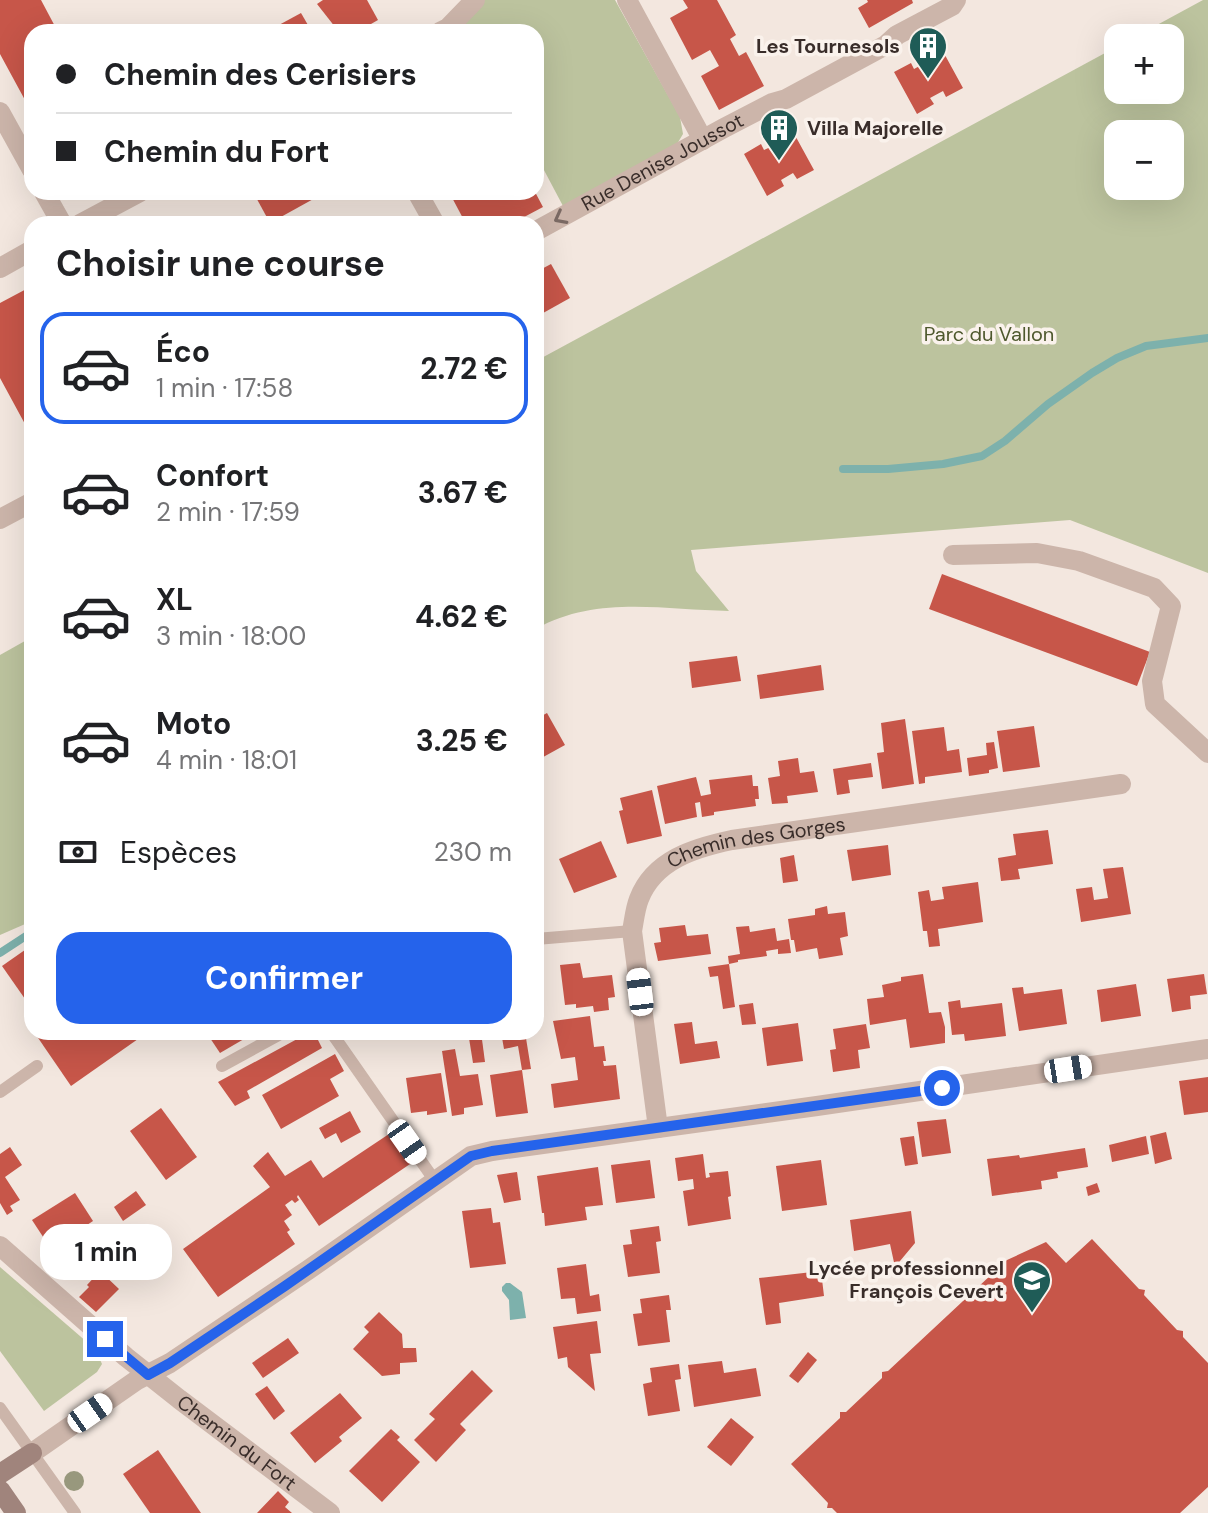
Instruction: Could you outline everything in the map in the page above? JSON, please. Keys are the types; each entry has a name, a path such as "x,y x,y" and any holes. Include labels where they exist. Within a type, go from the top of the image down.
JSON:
{"street":[{"path":"452,24 475,0"},
{"path":"627,0 703,140"},
{"name":"Rue Denise Joussot","path":"544,227 886,45 897,35 952,6 956,0"},
{"path":"0,112 24,156"},
{"path":"95,216 125,200"},
{"path":"0,268 24,254"},
{"path":"0,519 24,506"},
{"path":"953,555 1037,553 1079,561 1154,588 1171,606 1152,681 1155,704 1208,753"},
{"name":"Chemin des Gorges","path":"658,1128 632,931 639,900 652,877 674,859 701,847 732,840 1121,784"},
{"path":"0,1474 137,1380 170,1363 283,1287 471,1156 1208,1049"},
{"name":"Chemin du Fort","path":"0,1246 148,1375 330,1513"},
{"path":"0,1490 16,1513"}],"lane":[{"path":"544,938 632,931"},
{"path":"222,1066 269,1040"},
{"path":"337,1040 435,1181"},
{"path":"0,1092 37,1066"},
{"path":"0,1408 75,1513"}],"green space":[{"path":"484,0 615,0 680,117 683,134 677,144 563,206 544,170 544,24 465,23"},
{"name":"Parc du Vallon","path":"1208,0 1208,573 1070,520 691,550 696,571 729,611 606,608 559,618 544,625 544,357 1104,54 1104,104 1184,104 1184,24 1159,24"},
{"path":"24,642 24,924 0,935 0,655"},
{"path":"0,1267 95,1349 102,1364 97,1372 44,1411 0,1351"}],"water":[{"path":"506,1283 522,1292 526,1318 510,1320 509,1300 502,1291"}],"building":[{"path":"0,0 41,0 54,24 24,24 24,98 0,54"},
{"path":"323,0 367,0 378,20 371,24 333,24 317,4"},
{"path":"683,0 717,0 736,35 730,39 739,56 746,52 764,86 719,110 701,76 719,66 710,50 692,60 670,18 688,8"},
{"path":"867,0 912,0 913,3 869,28 858,8"},
{"path":"301,13 307,24 281,24"},
{"name":"Les Tournesols","path":"940,46 963,88 946,97 943,91 930,98 934,104 917,114 894,72 911,63 914,69 927,62 924,56"},
{"name":"Villa Majorelle","path":"791,128 814,170 797,179 793,173 781,180 784,186 767,196 744,154 761,144 764,150 777,144 774,138"},
{"path":"257,200 312,200 283,216 266,216"},
{"path":"453,200 539,200 543,207 526,216 462,216"},
{"path":"551,264 570,298 544,313 544,268"},
{"path":"24,290 24,422 0,378 0,303"},
{"path":"942,574 1150,652 1137,686 929,609"},
{"path":"737,656 741,681 692,688 689,662"},
{"path":"821,665 824,690 760,699 757,675"},
{"path":"547,713 565,745 544,757 544,715"},
{"path":"905,719 914,784 882,789 877,753 884,752 881,723"},
{"path":"1034,726 1040,767 1003,772 997,731"},
{"path":"944,727 947,751 959,749 962,772 925,777 925,783 919,784 912,731"},
{"path":"994,742 998,768 989,770 989,773 969,776 967,758 987,755 986,743"},
{"path":"798,758 800,773 814,771 818,792 787,796 788,803 772,804 768,778 780,776 778,761"},
{"path":"871,763 873,777 848,780 850,793 837,795 833,769"},
{"path":"752,775 753,786 758,786 756,806 714,812 714,815 702,817 700,802 695,803 697,817 665,824 657,786 696,777 701,796 711,794 709,780"},
{"path":"652,790 662,836 627,844 619,811 623,810 620,798"},
{"path":"1048,830 1053,864 1018,869 1020,879 1001,881 998,858 1016,855 1013,834"},
{"path":"601,841 617,877 574,893 559,859"},
{"path":"888,845 891,875 852,881 847,850"},
{"path":"794,855 798,881 783,883 780,858"},
{"path":"1123,867 1131,914 1081,922 1076,889 1092,887 1094,900 1108,898 1103,869"},
{"path":"978,882 983,922 938,929 940,946 929,947 927,931 923,931 918,892 929,890 931,901 944,899 942,887"},
{"path":"827,906 828,914 845,912 848,936 840,938 843,955 819,959 817,948 796,952 788,919 815,915 815,909"},
{"path":"685,925 687,936 708,934 711,954 658,961 654,943 661,942 659,928"},
{"path":"749,926 750,932 775,928 777,941 789,939 791,953 778,954 778,949 766,951 767,956 729,964 728,956 740,954 736,927"},
{"path":"24,951 24,998 2,966"},
{"path":"580,963 583,978 612,975 615,997 608,998 609,1010 594,1012 593,1006 576,1008 576,1004 565,1005 560,965"},
{"path":"729,964 735,1007 723,1009 718,976 710,977 708,967"},
{"path":"923,974 929,1013 941,1012 945,1043 910,1048 906,1019 870,1025 867,999 884,997 882,985 901,981 901,977"},
{"path":"1204,974 1207,994 1190,996 1191,1009 1172,1012 1167,979"},
{"path":"1136,984 1141,1016 1101,1022 1097,990"},
{"path":"1023,987 1024,994 1062,989 1067,1024 1019,1031 1012,988"},
{"path":"960,1000 961,1008 1002,1003 1006,1036 965,1041 964,1034 952,1035 948,1002"},
{"path":"753,1003 756,1024 742,1025 739,1005"},
{"path":"590,1016 594,1047 604,1046 604,1066 616,1065 620,1099 554,1108 551,1084 578,1080 575,1057 561,1059 553,1021"},
{"path":"692,1022 695,1044 717,1041 720,1058 680,1064 674,1024"},
{"path":"798,1023 803,1061 767,1066 762,1028"},
{"path":"866,1024 870,1048 858,1050 860,1068 833,1072 830,1050 836,1049 833,1029"},
{"path":"39,1040 137,1040 71,1086"},
{"path":"211,1040 242,1040 220,1053"},
{"path":"295,1040 318,1040 322,1048 247,1091 250,1098 235,1106 218,1082"},
{"path":"469,1040 482,1040 485,1062 473,1063"},
{"path":"502,1040 526,1040 531,1069 522,1070 518,1046 504,1049"},
{"path":"455,1049 460,1076 478,1074 483,1105 464,1108 464,1114 452,1116 442,1051"},
{"path":"335,1054 344,1071 330,1079 339,1096 281,1129 262,1095"},
{"path":"522,1070 528,1113 496,1117 490,1075"},
{"path":"441,1073 447,1112 427,1115 427,1111 411,1113 406,1078"},
{"path":"1208,1077 1208,1112 1184,1115 1179,1081"},
{"path":"161,1108 197,1157 166,1180 130,1131"},
{"path":"350,1111 361,1132 341,1143 336,1133 325,1139 319,1128"},
{"path":"946,1119 951,1153 922,1157 917,1122"},
{"path":"392,1132 413,1162 319,1226 298,1195 299,1200 285,1205 292,1215 284,1221 295,1244 218,1297 183,1249 270,1187 253,1166 268,1152 285,1176 311,1160 323,1178"},
{"path":"1166,1132 1172,1159 1155,1164 1150,1136"},
{"path":"914,1136 918,1164 905,1166 900,1138"},
{"path":"1146,1136 1149,1154 1112,1162 1109,1145"},
{"path":"10,1147 22,1165 5,1177 20,1200 10,1206 13,1211 7,1215 0,1203 0,1154"},
{"path":"1085,1148 1088,1167 1057,1172 1058,1178 1041,1181 1042,1189 992,1196 987,1159 1019,1155 1020,1158"},
{"path":"703,1154 706,1178 710,1177 709,1173 728,1171 731,1219 688,1226 683,1191 694,1189 693,1179 678,1181 675,1158"},
{"path":"650,1160 655,1198 616,1203 611,1165"},
{"path":"821,1160 827,1205 782,1211 776,1166"},
{"path":"598,1167 603,1205 585,1207 587,1220 545,1226 537,1176"},
{"path":"517,1172 521,1200 504,1203 497,1175"},
{"path":"1097,1183 1100,1192 1088,1196 1086,1187"},
{"path":"136,1191 146,1205 123,1221 114,1207"},
{"path":"75,1193 93,1221 51,1249 32,1220"},
{"path":"491,1208 493,1223 500,1222 506,1264 470,1268 462,1211"},
{"path":"911,1211 915,1243 895,1267 890,1244 854,1251 850,1220"},
{"path":"659,1226 661,1241 656,1242 660,1273 628,1277 623,1245 632,1244 630,1230"},
{"name":"Lycée professionnel François Cevert","path":"1092,1239 1139,1289 1145,1290 1144,1295 1177,1330 1183,1331 1183,1337 1208,1363 1208,1487 1180,1513 837,1513 827,1508 828,1503 791,1464 840,1418 840,1412 846,1412 882,1378 882,1372 888,1371 1007,1260 1046,1242 1066,1263"},
{"path":"586,1264 590,1296 599,1294 601,1311 577,1314 575,1298 561,1299 557,1268"},
{"path":"100,1271 119,1289 96,1312 79,1297"},
{"path":"821,1271 824,1296 779,1303 781,1323 766,1325 759,1278"},
{"path":"669,1295 671,1310 666,1310 670,1342 638,1346 633,1314 642,1313 640,1299"},
{"path":"379,1312 402,1334 403,1348 416,1348 417,1362 400,1363 400,1374 382,1376 353,1349 369,1332 364,1327"},
{"path":"597,1321 601,1353 590,1354 595,1391 568,1367 567,1357 558,1359 553,1327"},
{"path":"288,1338 299,1353 263,1378 252,1363"},
{"path":"808,1352 817,1360 798,1383 789,1376"},
{"path":"722,1361 724,1373 756,1368 761,1396 694,1407 688,1365"},
{"path":"679,1364 681,1379 675,1380 680,1411 648,1416 643,1384 652,1382 650,1368"},
{"path":"472,1370 493,1391 460,1424 466,1430 436,1462 414,1440 435,1419 429,1414"},
{"path":"267,1386 285,1411 274,1420 255,1394"},
{"path":"340,1393 362,1418 339,1437 342,1441 315,1463 290,1433"},
{"path":"731,1418 754,1437 731,1466 707,1447"},
{"path":"391,1429 400,1437 397,1440 420,1462 382,1502 349,1471"},
{"path":"158,1450 201,1513 150,1513 123,1474"},
{"path":"278,1491 289,1502 285,1507 292,1513 257,1513"}],"waterway":[{"path":"843,469 943,464 982,456 1005,441 1048,404 1117,358 1146,346 1208,338"},
{"path":"0,953 24,937"}],"place":[{"name":"Les Tournesols","path":"928,80"},
{"name":"Villa Majorelle","path":"779,162"},
{"name":"Lycée professionnel François Cevert","path":"1032,1314"}],"route":[{"path":"105,1339 148,1375 285,1286 471,1156 942,1088"}]}
